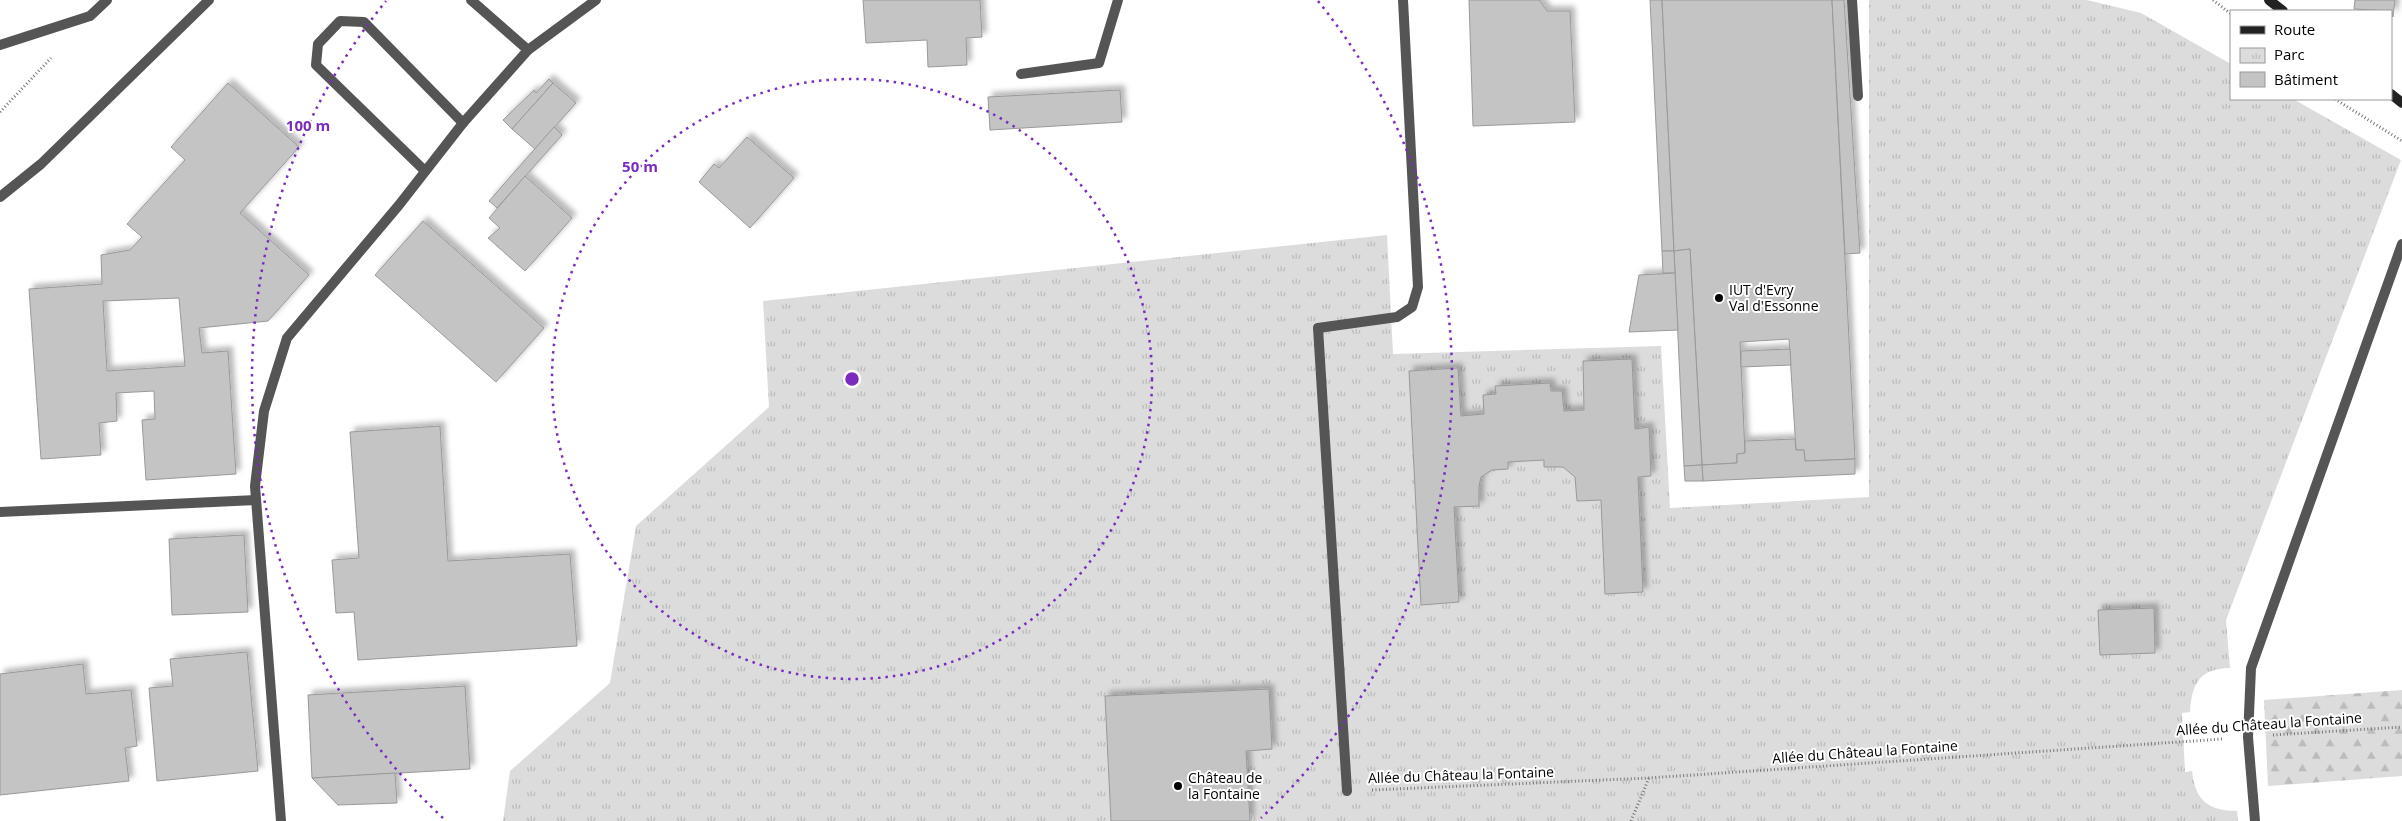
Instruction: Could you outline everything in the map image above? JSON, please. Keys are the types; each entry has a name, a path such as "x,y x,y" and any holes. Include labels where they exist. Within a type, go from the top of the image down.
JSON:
{"street":[{"path":"0,45 90,16 107,0"},
{"path":"0,197 41,164 209,0"},
{"path":"471,0 528,50"},
{"path":"281,821 255,486 264,411 287,338 463,123 528,50 596,0"},
{"path":"1021,74 1099,63 1118,0"},
{"path":"1347,791 1318,328 1397,317 1412,307 1418,287 1402,0"},
{"path":"1852,0 1858,96"},
{"path":"2269,0 2283,10"},
{"path":"425,171 316,65 318,44 340,21 364,22 463,123"},
{"path":"2392,95 2402,103"},
{"path":"2255,821 2248,737 2251,668 2402,244"},
{"path":"0,512 256,500"}],"path":[{"path":"2213,0 2230,13"},
{"path":"0,112 57,52"},
{"path":"2337,100 2402,141"},
{"name":"Allée du Château la Fontaine","path":"1347,791 1649,778 2402,727"},
{"path":"1631,821 1649,778"}],"green space":[{"path":"1869,0 2087,0 2141,13 2230,63 2230,100 2295,100 2401,160 2226,620 2230,668 2211,671 2205,674 2196,685 2190,712 2182,713 2185,772 2192,771 2196,789 2205,802 2218,809 2237,811 2238,821 503,821 510,771 610,683 636,526 769,407 763,301 1387,235 1393,354 1661,346 1670,508 1869,497"},
{"path":"2402,690 2402,776 2268,786 2264,700"}],"building":[{"path":"863,0 980,0 982,37 966,38 967,65 928,67 927,40 866,43"},
{"path":"1469,0 1539,0 1547,11 1570,11 1575,122 1473,126"},
{"path":"1650,0 1662,0 1674,251 1662,251"},
{"path":"1662,0 1832,0 1855,459 1805,461 1804,450 1796,450 1789,339 1740,342 1745,453 1737,454 1737,463 1702,465 1690,249 1674,251"},
{"path":"1832,0 1844,0 1860,253 1845,254"},
{"path":"2355,0 2395,0 2393,17 2392,10 2354,9"},
{"path":"549,79 553,83 512,129 503,120 534,90 536,93"},
{"path":"228,83 299,147 240,213 309,275 268,321 199,328 202,353 228,351 236,474 146,480 142,420 155,419 154,391 116,393 117,421 99,423 101,455 41,459 29,289 102,284 101,255 130,250 142,237 127,224 185,160 171,147","holes":["179,298 185,366 107,371 103,301"]},
{"path":"553,83 576,103 535,149 512,129"},
{"path":"1120,90 1122,122 990,130 988,97"},
{"path":"554,127 562,135 497,208 489,201"},
{"path":"747,137 794,178 750,228 699,182 714,164 719,168"},
{"path":"525,176 572,218 525,271 488,238 500,228 489,218"},
{"path":"423,221 544,328 496,382 375,275"},
{"path":"1690,249 1702,465 1684,466 1674,251"},
{"path":"1662,251 1674,251 1675,273 1663,273"},
{"path":"1675,273 1678,330 1629,332 1639,275"},
{"path":"1790,349 1791,365 1741,367 1741,351"},
{"path":"1632,359 1635,429 1649,427 1651,476 1638,477 1643,592 1605,594 1601,500 1577,501 1575,477 1563,467 1544,467 1544,460 1508,462 1508,469 1492,470 1481,477 1479,506 1454,507 1459,602 1421,605 1409,371 1458,368 1461,416 1484,414 1483,395 1496,394 1495,386 1550,383 1551,391 1562,391 1564,411 1584,410 1583,361"},
{"path":"440,426 448,561 570,554 577,646 358,660 354,612 336,613 332,560 359,558 350,432"},
{"path":"1795,439 1796,450 1804,450 1805,461 1855,459 1855,474 1703,481 1702,465 1737,463 1737,454 1745,453 1745,441"},
{"path":"1702,465 1703,481 1685,481 1684,466"},
{"path":"244,535 248,612 172,615 169,539"},
{"path":"2154,608 2155,653 2100,655 2098,610"},
{"path":"247,652 258,771 157,781 149,688 173,686 170,659"},
{"path":"83,664 86,694 131,690 137,746 125,748 129,781 0,795 0,674"},
{"path":"465,686 470,769 312,778 308,695"},
{"name":"Château de la Fontaine","path":"1269,689 1272,749 1246,751 1250,821 1111,821 1105,696"},
{"path":"395,773 397,803 338,805 312,778"}],"place":[{"name":"IUT d'Evry Val d'Essonne","path":"1719,298"},
{"name":"Château de la Fontaine","path":"1178,786"}]}
